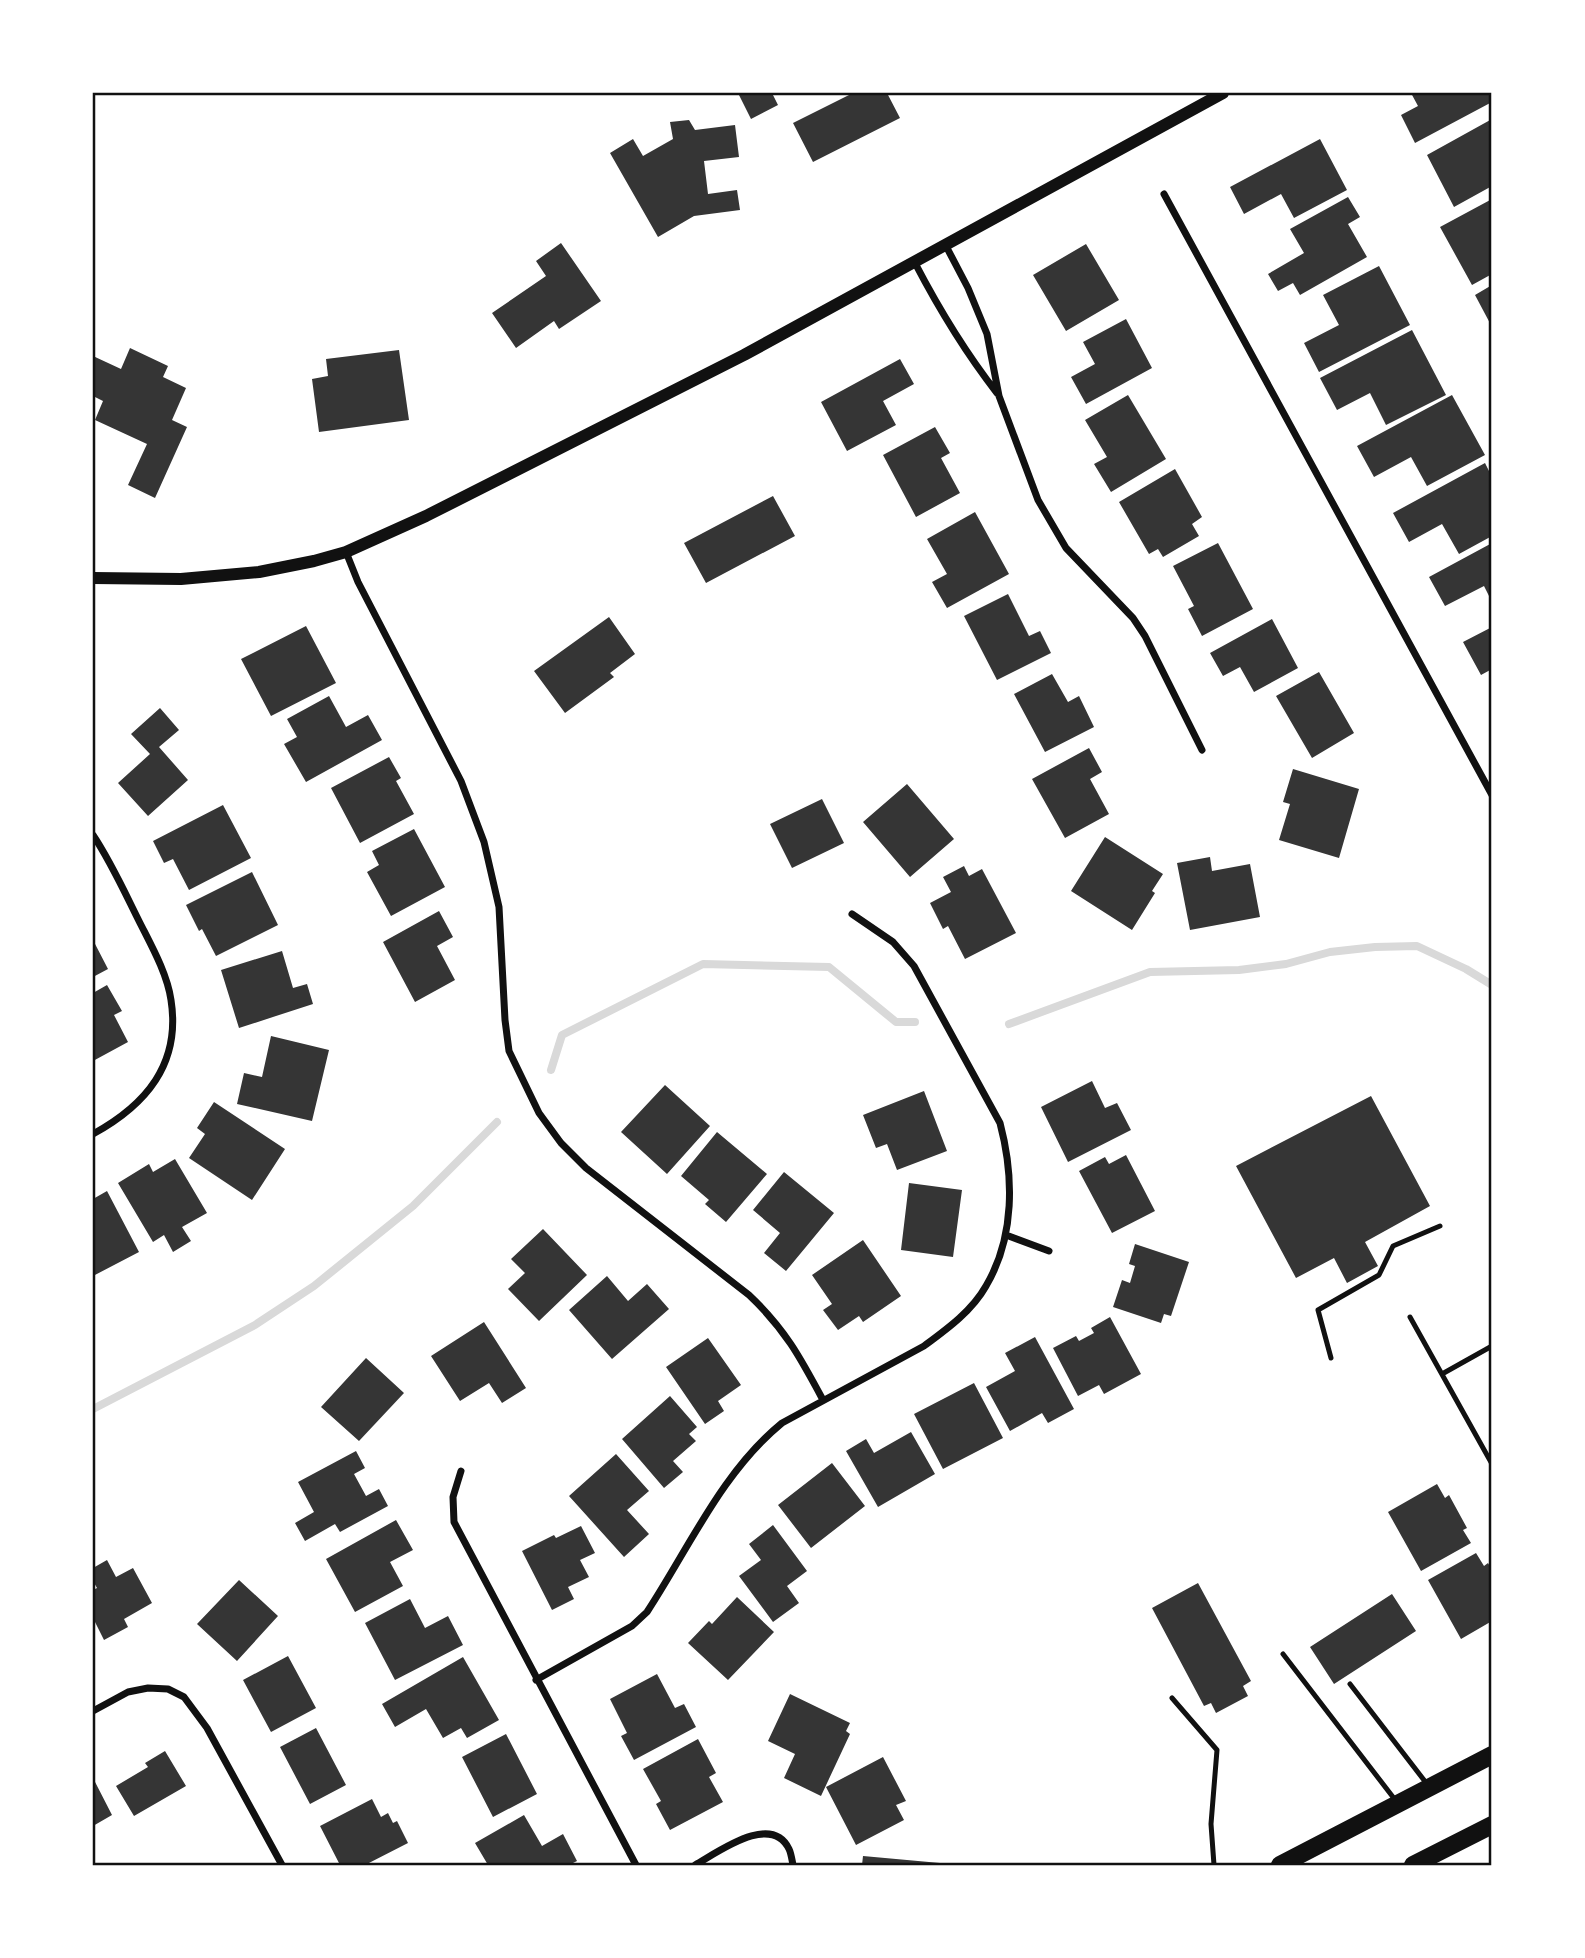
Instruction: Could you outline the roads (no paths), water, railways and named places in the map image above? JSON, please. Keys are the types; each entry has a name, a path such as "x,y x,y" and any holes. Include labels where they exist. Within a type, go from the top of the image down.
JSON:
{"main road":[{"path":"1280,1865 1492,1755"},
{"path":"1413,1865 1492,1825"}],"street":[{"path":"93,578 181,579 259,572 346,552 426,516 695,380 915,263 1223,93"},
{"path":"1164,194 1492,795"},
{"path":"946,246 968,288 987,334 999,396 1038,500 1066,548 1133,618 1145,636 1202,750"},
{"path":"915,263 966,353 999,396"},
{"path":"346,552 358,582 461,781 484,842 499,907 509,1051 539,1113 561,1143 586,1168 749,1295 773,1318 793,1343 823,1400"},
{"path":"93,835 107,856 158,960 171,999 173,1033 165,1063 150,1090 132,1109 93,1134"},
{"path":"536,1680 632,1626 648,1612 741,1465 762,1440 782,1423 924,1346 966,1312 986,1288 998,1264 1006,1235 1010,1180 1007,1149 1000,1123 914,966 893,942 852,914"},
{"path":"1006,1235 1049,1251"},
{"path":"461,1471 453,1497 454,1522 636,1865"},
{"path":"93,1711 128,1692 148,1688 168,1689 184,1697 207,1728 282,1865"},
{"path":"695,1865 749,1836 766,1833 780,1839 789,1848 793,1865"}],"lane":[{"path":"1331,1358 1318,1310 1379,1275 1393,1246 1440,1226"},
{"path":"1410,1317 1492,1464"},
{"path":"1442,1374 1492,1346"},
{"path":"1283,1654 1398,1804"},
{"path":"1350,1684 1429,1788"},
{"path":"1172,1698 1216,1750 1211,1824 1214,1865"}],"waterway":[{"path":"1009,1024 1150,972 1239,970 1286,964 1330,952 1375,947 1417,946 1466,969 1492,985"},
{"path":"551,1070 562,1035 703,964 829,967 896,1022 915,1022"},
{"path":"93,1409 255,1325 314,1286 413,1206 497,1122"}]}
